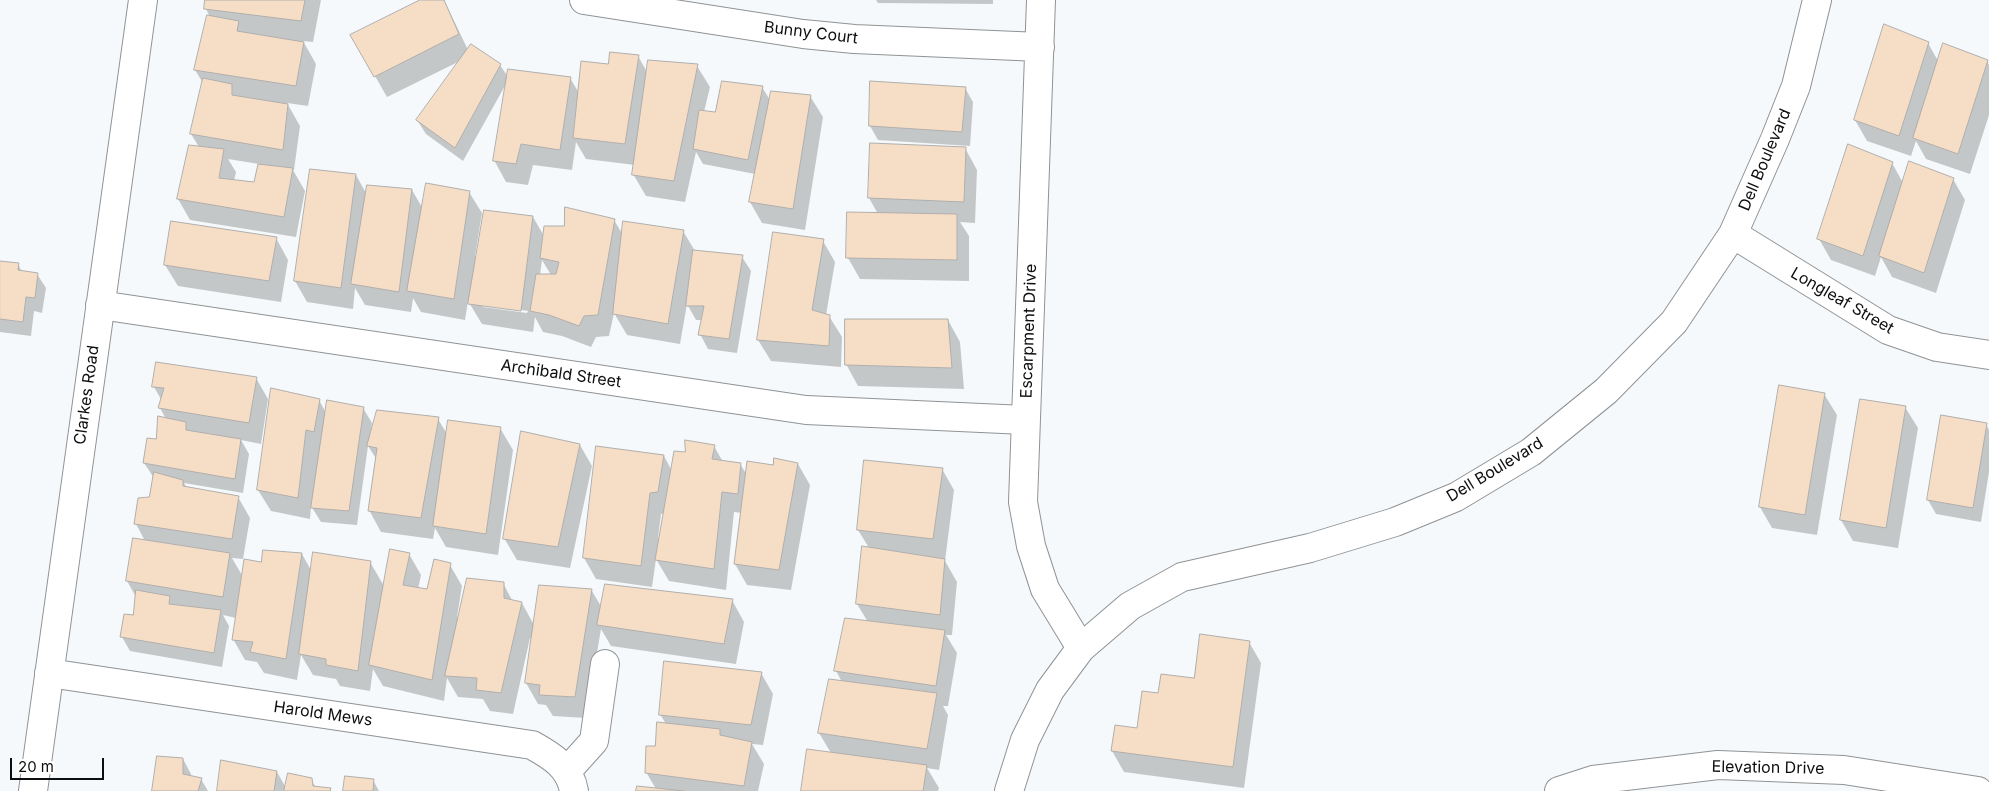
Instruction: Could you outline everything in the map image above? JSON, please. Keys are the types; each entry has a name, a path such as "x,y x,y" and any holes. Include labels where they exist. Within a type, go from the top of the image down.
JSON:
{"street":[{"name":"Clarkes Road","path":"33,791 142,0"},
{"name":"Bunny Court","path":"584,0 803,34 854,39 1040,47"},
{"name":"Escarpment Drive","path":"1041,0 1023,502 1031,546 1045,589 1081,648"},
{"name":"Dell Boulevard","path":"1010,791 1025,740 1050,690 1081,648 1130,606 1182,577 1310,548 1396,522 1456,497 1531,452 1606,390 1674,322 1733,234 1796,86 1817,0"},
{"name":"Longleaf Street","path":"1733,234 1888,330 1937,347 1989,355"},
{"name":"Archibald Street","path":"100,305 806,410 1025,420"},
{"path":"571,781 594,741 605,664"},
{"name":"Harold Mews","path":"49,673 532,745 551,756 571,781"},
{"name":"Elevation Drive","path":"1559,791 1593,780 1718,765 1844,770 1978,791"}],"building":[{"path":"205,0 305,0 301,21 204,9"},
{"path":"420,0 444,0 459,34 374,77 350,35"},
{"path":"207,15 239,21 237,31 304,42 296,86 194,70"},
{"path":"1884,24 1929,42 1899,136 1854,120"},
{"path":"1943,43 1988,60 1958,154 1913,138"},
{"path":"471,44 501,64 455,148 416,120"},
{"path":"610,52 639,55 625,144 573,138 581,61 608,64"},
{"path":"648,60 698,64 674,181 632,175"},
{"path":"508,69 571,77 560,150 521,144 516,164 493,161"},
{"path":"203,78 232,84 232,95 288,104 283,150 190,134"},
{"path":"722,81 763,86 748,160 693,149 699,110 715,112"},
{"path":"870,81 966,87 962,132 869,126"},
{"path":"771,91 811,95 793,209 749,202"},
{"path":"870,143 966,147 964,202 868,198"},
{"path":"1848,144 1893,162 1863,256 1817,239"},
{"path":"189,145 224,149 219,178 254,182 258,164 293,168 284,217 177,199"},
{"path":"1909,161 1954,178 1924,273 1879,256"},
{"path":"310,169 356,174 341,288 294,281"},
{"path":"426,183 470,191 454,299 407,291"},
{"path":"367,185 412,189 399,292 351,284"},
{"path":"565,207 615,219 598,315 584,316 579,326 549,315 530,311 536,274 556,274 559,262 540,258 544,226 564,226"},
{"path":"484,210 533,216 521,311 468,304"},
{"path":"847,212 957,214 957,260 846,258"},
{"path":"171,221 277,237 269,281 164,265"},
{"path":"623,221 684,230 668,324 613,314"},
{"path":"773,232 824,239 812,310 830,315 829,346 757,340"},
{"path":"693,250 743,255 729,339 698,335 704,306 686,306"},
{"path":"0,261 19,263 18,270 38,273 35,298 26,297 23,322 0,319"},
{"path":"845,319 948,319 952,368 845,365"},
{"path":"156,362 257,377 249,423 158,408 164,388 152,387"},
{"path":"1779,385 1825,393 1805,515 1759,507"},
{"path":"271,388 320,399 314,432 306,430 298,498 257,490"},
{"path":"1860,399 1906,406 1886,528 1840,520"},
{"path":"327,400 364,407 349,511 311,508"},
{"path":"377,410 439,417 421,518 368,511 377,448 367,446"},
{"path":"1941,415 1987,423 1973,508 1927,500"},
{"path":"158,416 186,422 186,430 241,439 235,479 143,463 147,438 156,439"},
{"path":"448,420 501,427 486,534 433,526"},
{"path":"521,431 580,444 558,547 503,539"},
{"path":"685,440 715,445 712,459 741,463 738,494 722,492 714,569 655,560 674,451 685,452"},
{"path":"596,446 664,455 658,492 650,493 641,566 583,558"},
{"path":"774,458 798,463 779,570 734,564 747,461 773,465"},
{"path":"864,460 943,468 933,539 857,530"},
{"path":"154,472 183,480 183,486 239,496 232,539 134,524 138,498 149,497"},
{"path":"133,538 230,553 223,597 126,581"},
{"path":"862,546 945,559 940,615 856,604"},
{"path":"390,549 410,553 403,585 427,589 434,559 451,563 432,680 369,665"},
{"path":"263,550 302,553 286,659 250,652 253,642 232,640 244,559 261,562"},
{"path":"313,552 371,561 358,671 326,665 326,659 299,654"},
{"path":"467,578 504,582 504,598 522,602 501,693 476,690 477,678 445,676"},
{"path":"605,584 733,599 724,644 597,625"},
{"path":"539,585 592,589 575,697 539,695 540,685 525,683"},
{"path":"136,590 170,596 169,604 221,610 214,653 120,637 124,614 133,615"},
{"path":"845,618 945,630 936,686 834,671"},
{"path":"1200,634 1250,641 1233,767 1111,751 1115,725 1137,728 1142,691 1158,693 1161,674 1194,678"},
{"path":"664,661 762,672 751,725 659,715"},
{"path":"829,679 937,693 927,749 818,733"},
{"path":"657,722 720,729 720,735 752,742 744,786 645,773 646,746 655,746"},
{"path":"807,749 927,765 923,791 801,791"},
{"path":"157,756 183,758 183,774 202,778 198,791 152,791"},
{"path":"221,760 277,771 274,791 217,791"},
{"path":"288,773 312,778 313,786 331,788 330,791 284,791"},
{"path":"345,776 374,779 373,791 343,791"},
{"path":"637,786 684,791 636,791"}]}
